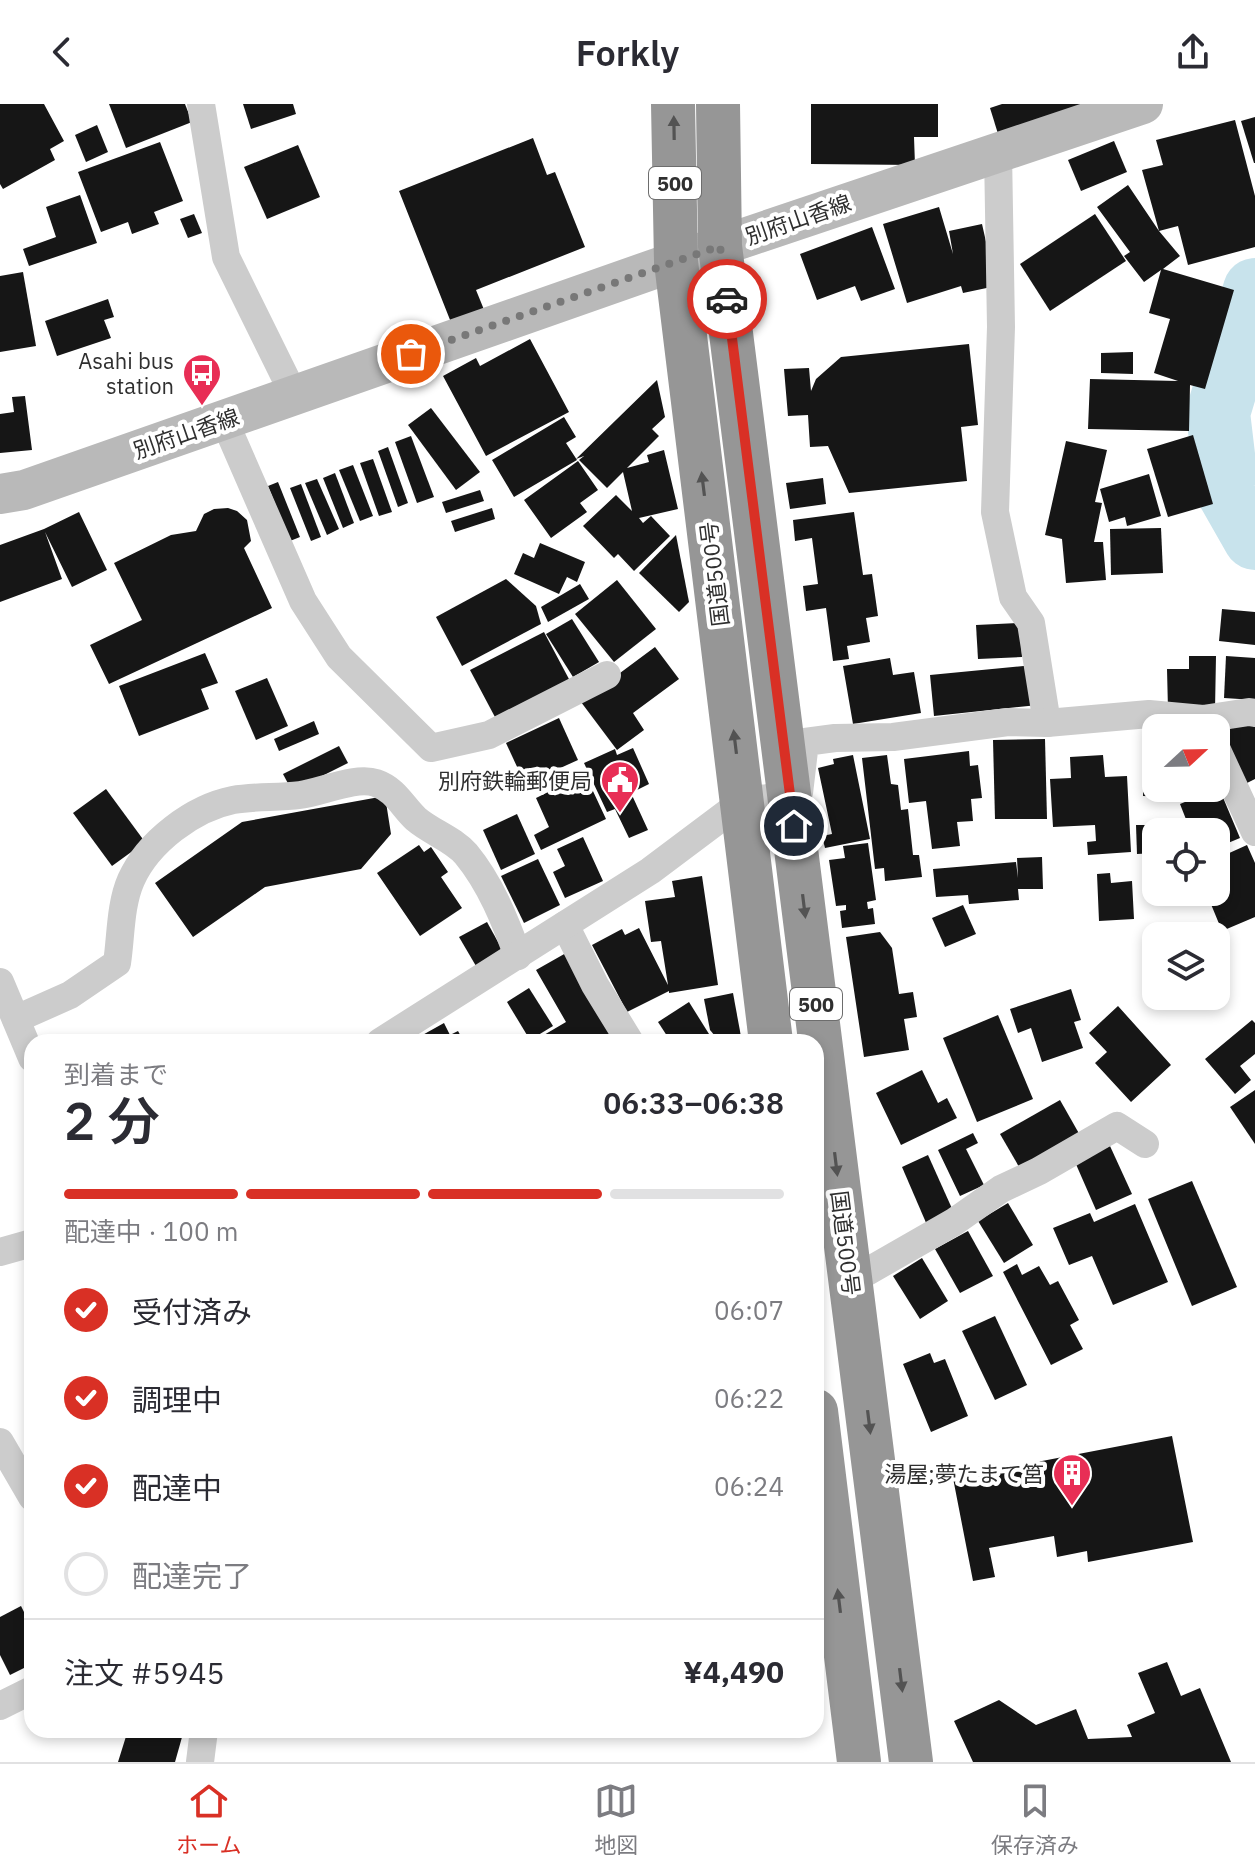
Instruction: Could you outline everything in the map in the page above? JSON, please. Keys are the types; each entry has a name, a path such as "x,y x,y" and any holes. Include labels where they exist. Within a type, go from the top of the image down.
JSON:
{"highway":[{"name":"国道500号","path":"673,104 676,262 770,1034"},
{"name":"国道500号","path":"718,104 720,246 820,1034"},
{"name":"国道500号","path":"824,1066 911,1762"},
{"path":"824,1476 859,1762"}],"main road":[{"name":"別府山香線","path":"8,498 720,246 1143,104"}],"street":[{"path":"201,104 226,257 294,395"},
{"path":"998,152 1001,327 995,512 1013,597 1031,623 1047,723"},
{"path":"224,420 303,601 339,657 431,748 489,735 607,675"},
{"path":"1230,717 1255,713"},
{"path":"393,1034 650,871 742,802 799,793 805,742 893,737 1008,722 1047,723 1142,715"},
{"path":"1230,778 1255,832"},
{"path":"16,1019 70,995 117,963 131,879 172,829 211,807 234,800 299,795 355,781 375,783 398,796 414,817 465,852 501,910 518,956"},
{"path":"565,925 595,985 625,1034"},
{"path":"0,982 24,1038"},
{"path":"851,1281 954,1222 1001,1189 1117,1126 1145,1144"},
{"path":"0,1252 24,1245"},
{"path":"0,1442 24,1483"},
{"path":"0,1706 24,1694"},
{"path":"200,1762 203,1738"}],"building":[{"path":"0,104 44,104 64,141 50,149 55,160 3,189 0,184"},
{"path":"109,104 185,104 192,122 126,148"},
{"path":"243,104 293,104 296,114 251,129"},
{"path":"811,104 938,104 938,137 914,137 915,165 811,164"},
{"path":"1002,104 1080,104 1082,109 999,137 990,108"},
{"path":"1255,117 1255,163 1254,163 1241,121"},
{"path":"1235,120 1255,196 1255,247 1188,265 1178,226 1159,231 1142,170 1163,165 1156,140"},
{"path":"97,125 108,152 86,162 75,135"},
{"path":"533,138 547,175 555,172 585,247 476,290 489,322 456,335 399,191"},
{"path":"1114,141 1127,172 1081,191 1068,160"},
{"path":"160,142 183,201 154,212 159,224 132,234 128,222 101,232 78,172"},
{"path":"298,145 320,197 267,219 244,167"},
{"path":"1128,185 1180,256 1163,269 1234,290 1205,389 1190,385 1189,431 1088,429 1090,379 1178,381 1154,373 1170,319 1149,313 1161,270 1144,282 1124,256 1130,252 1097,207"},
{"path":"80,195 97,243 29,266 23,249 56,237 46,207"},
{"path":"939,207 953,254 949,231 982,224 996,286 963,293 961,286 907,303 883,224"},
{"path":"194,214 202,233 188,238 180,219"},
{"path":"1095,214 1126,261 1050,311 1020,264"},
{"path":"872,227 895,289 861,301 855,286 817,300 800,254"},
{"path":"23,272 36,346 0,352 0,276"},
{"path":"108,299 114,317 104,320 111,338 57,356 45,321"},
{"path":"530,339 569,412 486,456 443,376 476,358 480,366"},
{"path":"969,344 978,425 961,427 967,481 849,493 828,446 810,447 808,415 788,416 784,369 809,368 811,391 816,379 841,357"},
{"path":"1133,352 1133,374 1101,373 1101,353"},
{"path":"657,380 665,417 652,429 659,436 627,468 649,462 647,455 664,450 678,509 639,518 643,523 651,516 670,536 634,571 618,554 614,558 583,526 616,495 632,511 623,472 607,488 579,460 584,456 576,459"},
{"path":"25,396 32,450 0,453 0,414 14,412 12,397"},
{"path":"431,408 480,472 456,490 408,425"},
{"path":"564,417 576,437 566,443 577,460 514,497 492,460"},
{"path":"1193,435 1213,504 1168,517 1147,449"},
{"path":"411,436 434,497 417,503 395,442"},
{"path":"1066,441 1107,450 1095,502 1102,503 1094,542 1103,542 1106,580 1066,583 1062,539 1045,535"},
{"path":"388,447 408,503 398,507 378,451"},
{"path":"373,459 392,512 379,516 360,463"},
{"path":"578,461 598,490 580,503 587,512 551,538 524,500"},
{"path":"353,465 373,516 360,521 339,470"},
{"path":"335,473 354,523 343,528 323,478"},
{"path":"1149,474 1161,516 1127,526 1125,517 1109,522 1100,489"},
{"path":"823,478 826,504 790,509 786,483"},
{"path":"317,479 339,529 327,535 305,483"},
{"path":"278,482 300,537 290,541 268,486"},
{"path":"301,484 321,537 311,541 290,488"},
{"path":"480,490 484,501 446,513 442,502"},
{"path":"228,508 247,520 251,541 244,548 272,608 109,684 90,645 142,620 114,563 171,535 196,531 204,514 214,509"},
{"path":"492,508 495,519 455,532 451,521"},
{"path":"79,512 107,570 72,587 45,532 62,579 0,602 0,545"},
{"path":"854,512 863,575 872,574 878,616 866,618 870,642 847,646 849,659 833,661 826,608 806,611 803,586 818,584 812,538 795,541 793,520"},
{"path":"1161,528 1163,573 1111,575 1110,529"},
{"path":"676,535 689,602 679,612 639,573"},
{"path":"540,543 585,562 577,582 567,577 559,594 514,574 523,553 534,558"},
{"path":"506,579 536,606 541,624 462,666 436,617"},
{"path":"617,580 656,629 614,662 575,614"},
{"path":"580,584 589,599 548,622 541,607"},
{"path":"1222,609 1255,612 1255,645 1219,641"},
{"path":"572,619 599,662 573,677 546,634"},
{"path":"1020,623 1022,657 978,659 976,625"},
{"path":"544,632 570,681 496,719 470,670"},
{"path":"655,647 679,679 633,713 644,730 617,750 581,702"},
{"path":"205,653 218,683 201,689 209,709 139,736 119,686"},
{"path":"1189,656 1216,656 1215,710 1168,710 1167,669 1189,669"},
{"path":"1226,656 1255,658 1255,700 1224,698"},
{"path":"890,658 893,675 914,672 921,713 853,724 843,666"},
{"path":"1034,665 1038,705 934,716 930,675"},
{"path":"267,678 288,726 256,740 235,691"},
{"path":"559,718 578,760 525,784 506,743"},
{"path":"314,721 319,734 279,751 274,739"},
{"path":"1243,723 1255,725 1255,779 1243,785 1230,756 1230,729"},
{"path":"1045,739 1047,819 995,819 993,740"},
{"path":"339,746 348,763 292,791 283,774"},
{"path":"633,748 649,784 631,793 648,830 629,838 615,809 607,812 584,763 615,749 617,755"},
{"path":"969,751 970,766 978,765 982,798 971,799 973,821 957,822 960,846 932,849 926,801 909,803 904,759"},
{"path":"853,755 870,839 825,848 822,836 832,834 818,768 834,764 833,759"},
{"path":"887,755 891,784 898,785 901,810 908,809 913,855 919,855 922,877 885,881 884,868 875,869 862,758"},
{"path":"1103,755 1105,777 1127,776 1131,852 1088,855 1087,842 1096,841 1095,825 1053,827 1050,779 1071,778 1070,757"},
{"path":"585,774 606,819 541,850 534,835 549,827 536,798"},
{"path":"106,789 145,842 112,866 73,813"},
{"path":"385,796 391,834 361,869 265,887 193,937 155,883 242,822"},
{"path":"1225,802 1240,838 1230,842 1230,818 1186,818 1180,804"},
{"path":"517,814 535,854 501,870 483,830"},
{"path":"1136,825 1142,825 1142,854 1137,854"},
{"path":"583,837 603,881 565,898 553,872 565,866 557,849"},
{"path":"868,843 876,900 867,902 868,909 873,908 875,924 842,928 840,911 846,910 846,905 836,906 829,860 845,858 843,846"},
{"path":"419,845 424,852 431,847 448,872 441,877 462,908 420,936 377,873"},
{"path":"1247,845 1255,863 1255,917 1230,928 1230,922 1218,922 1212,906 1230,906 1230,853"},
{"path":"1042,857 1043,889 1018,889 1019,900 969,904 968,895 936,897 933,869 1016,862 1018,878 1017,858"},
{"path":"538,859 560,905 524,923 501,876"},
{"path":"1110,873 1111,883 1132,881 1134,919 1099,921 1097,874"},
{"path":"702,876 718,985 669,991 627,1012 592,945 622,929 625,935 639,928 668,985 661,941 651,942 645,901 675,897 672,881"},
{"path":"963,905 976,934 945,947 932,918"},
{"path":"487,922 503,951 476,966 459,937"},
{"path":"880,932 892,948 899,994 913,992 917,1017 904,1019 909,1050 864,1057 846,937"},
{"path":"566,953 613,1034 546,1034 566,1022 536,970"},
{"path":"529,988 553,1026 540,1034 526,1034 507,1002"},
{"path":"1071,989 1081,1020 1074,1022 1083,1048 1042,1062 1031,1028 1018,1033 1010,1009"},
{"path":"733,993 741,1034 713,1034 704,999"},
{"path":"689,1002 709,1034 666,1034 658,1022"},
{"path":"1118,1006 1171,1065 1131,1102 1095,1063 1107,1052 1089,1033"},
{"path":"998,1015 1033,1099 977,1122 943,1038"},
{"path":"1252,1020 1255,1023 1255,1054 1240,1066 1251,1080 1235,1094 1205,1059"},
{"path":"444,1023 450,1034 424,1034"},
{"path":"922,1070 938,1103 947,1098 957,1118 901,1145 876,1093"},
{"path":"1255,1090 1255,1144 1230,1107"},
{"path":"1060,1100 1081,1137 1022,1172 1000,1134"},
{"path":"973,1133 978,1143 966,1149 984,1185 960,1196 938,1150"},
{"path":"1110,1146 1132,1194 1096,1210 1075,1162"},
{"path":"928,1155 954,1213 927,1225 902,1167"},
{"path":"1192,1181 1237,1287 1192,1306 1148,1199"},
{"path":"1008,1203 1033,1245 1004,1263 978,1221"},
{"path":"1135,1204 1168,1282 1113,1305 1092,1256 1069,1265 1053,1228 1090,1213 1094,1222"},
{"path":"968,1231 993,1276 960,1293 935,1249"},
{"path":"922,1258 948,1301 920,1319 893,1276"},
{"path":"1017,1264 1022,1275 1039,1266 1050,1285 1058,1281 1079,1320 1070,1325 1083,1349 1051,1365 1003,1272"},
{"path":"995,1316 1027,1385 995,1400 962,1331"},
{"path":"930,1353 934,1363 945,1359 968,1416 931,1432 903,1364"},
{"name":"湯屋;夢たまて筥","path":"1172,1436 1193,1542 1088,1562 1087,1551 1057,1557 1054,1536 989,1548 995,1577 973,1581 953,1478"},
{"path":"21,1606 24,1612 24,1668 10,1675 0,1655 0,1617"},
{"path":"1167,1662 1181,1696 1200,1688 1231,1762 973,1762 954,1721 999,1700 1036,1725 1076,1709 1088,1739 1132,1737 1127,1725 1155,1713 1138,1673"},
{"path":"126,1738 182,1738 175,1762 118,1762"}],"waterway":[{"path":"1255,290 1218,413 1227,489 1255,538"}],"way so far":[{"path":"411,354 720,246 727,299"}],"place":[{"name":"Asahi bus station","path":"202,407"},
{"name":"別府鉄輪郵便局","path":"620,814"},
{"name":"湯屋;夢たまて筥","path":"1072,1507"}],"route":[{"path":"727,299 794,826"}]}
